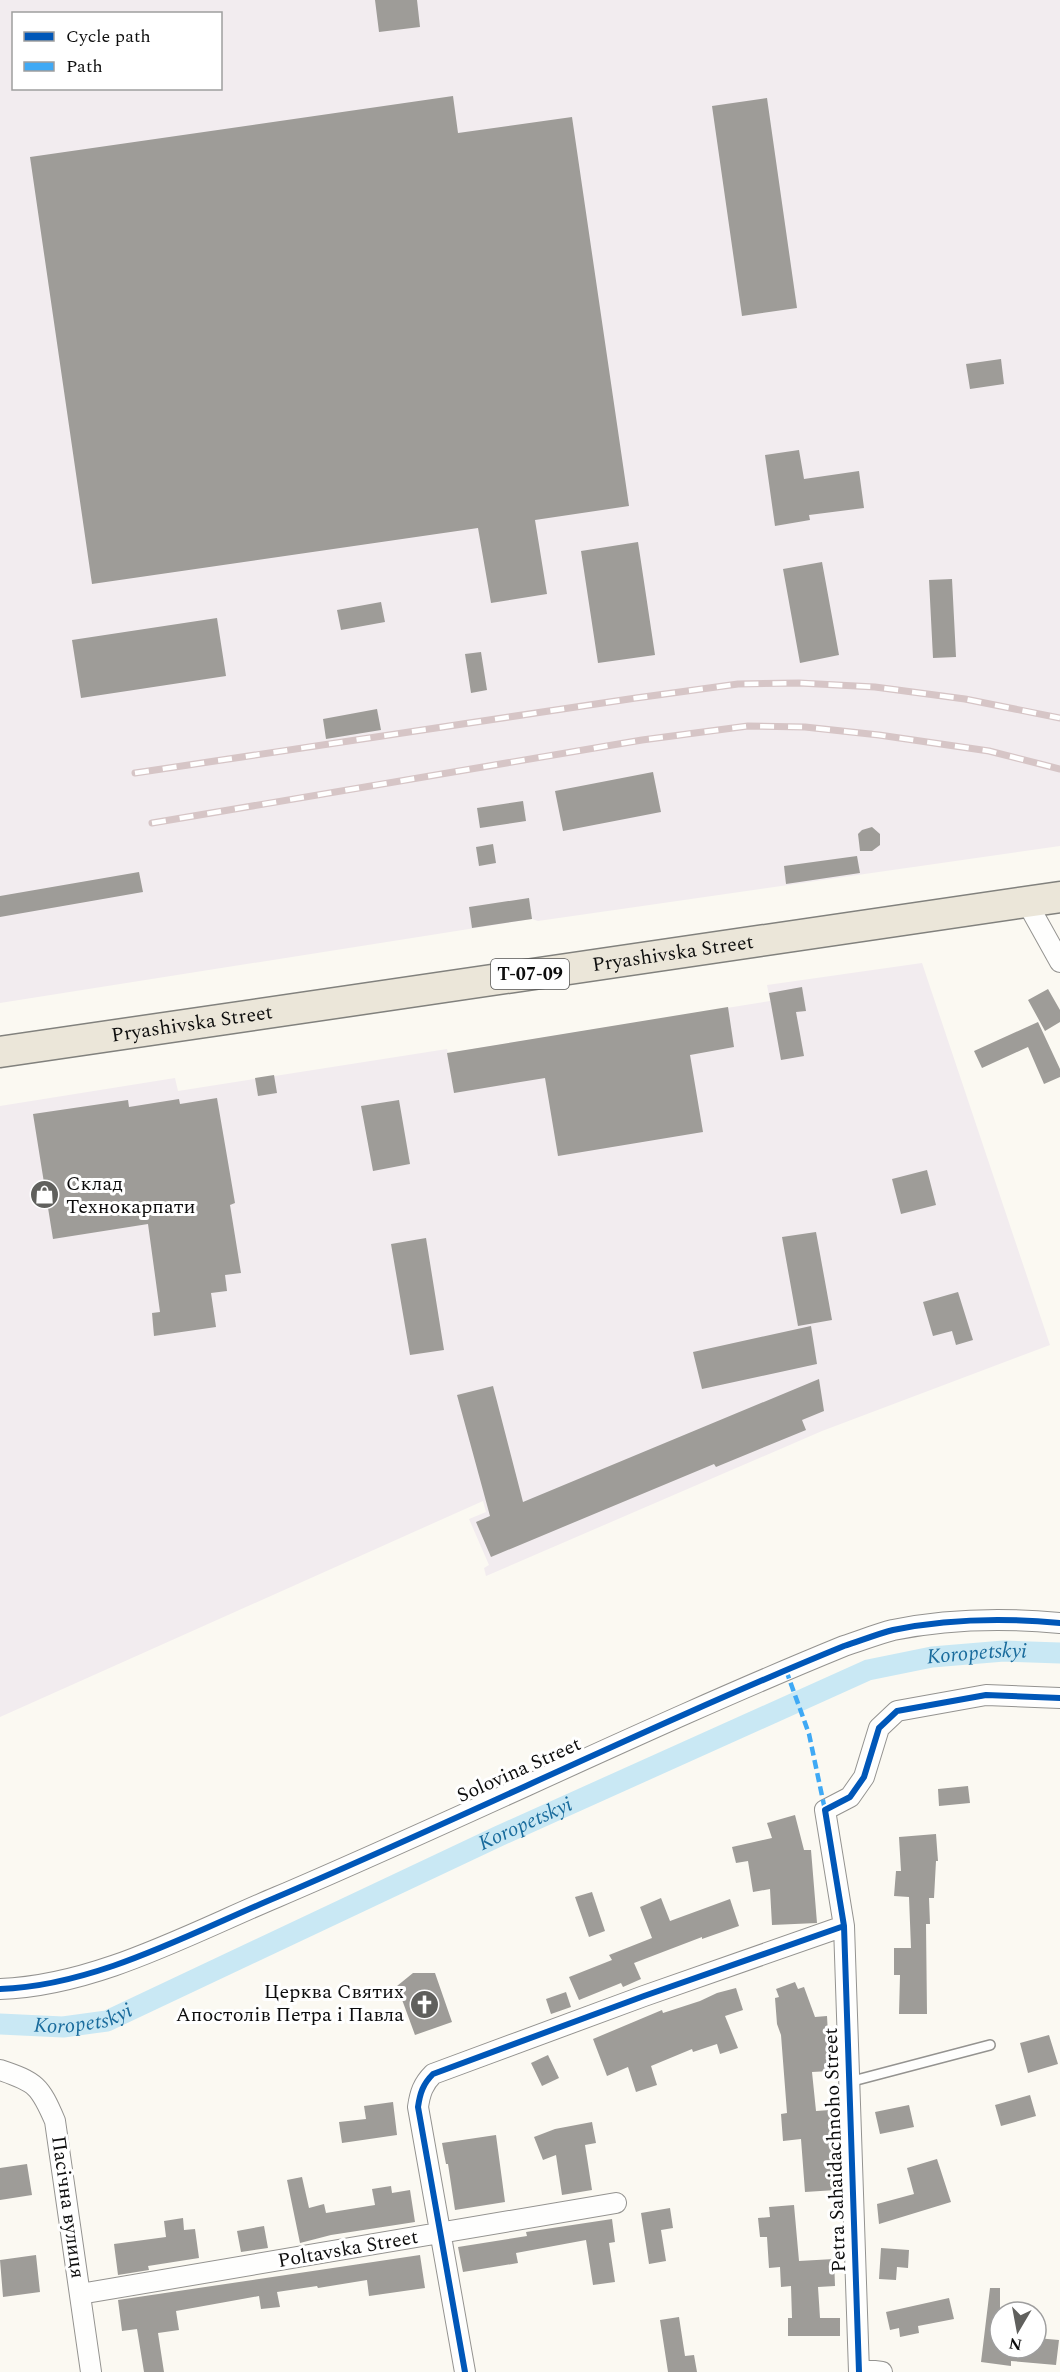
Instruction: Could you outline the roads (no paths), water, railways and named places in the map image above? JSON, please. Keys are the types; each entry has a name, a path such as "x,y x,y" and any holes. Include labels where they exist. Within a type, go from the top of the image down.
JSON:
{"main road":[{"name":"Pryashivska Street","path":"0,1052 1060,897"}],"street":[{"path":"1026,901 1060,962"},
{"name":"Solovina Street","path":"0,1989 60,1981 129,1960 844,1646 891,1630 933,1624 985,1621 1060,1623"},
{"name":"Petra Sahaidachnoho Street","path":"859,2371 844,1926 825,1810 850,1797 864,1777 879,1728 897,1711 986,1695 1060,1698"},
{"path":"465,2372 418,2107 425,2083 433,2074 644,1996 844,1926"},
{"name":"Пасічна вулиця","path":"0,2070 28,2079 45,2098 56,2121 91,2372"},
{"name":"Poltavska Street","path":"80,2294 615,2203"},
{"path":"859,2371 882,2372"}],"lane":[{"path":"849,2082 990,2045"}],"waterway":[{"name":"Koropetskyi","path":"0,2024 63,2027 107,2021 499,1836 868,1670 932,1657 1004,1651 1060,1653"}],"railway":[{"path":"135,773 738,684 799,683 875,687 965,699 1060,718"},
{"path":"152,823 642,740 748,726 805,727 879,735 989,751 1060,769"}],"place":[{"name":"Склад Технокарпати","path":"45,1195"},
{"name":"Церква Святих Апостолів Петра і Павла","path":"425,2004"}]}
